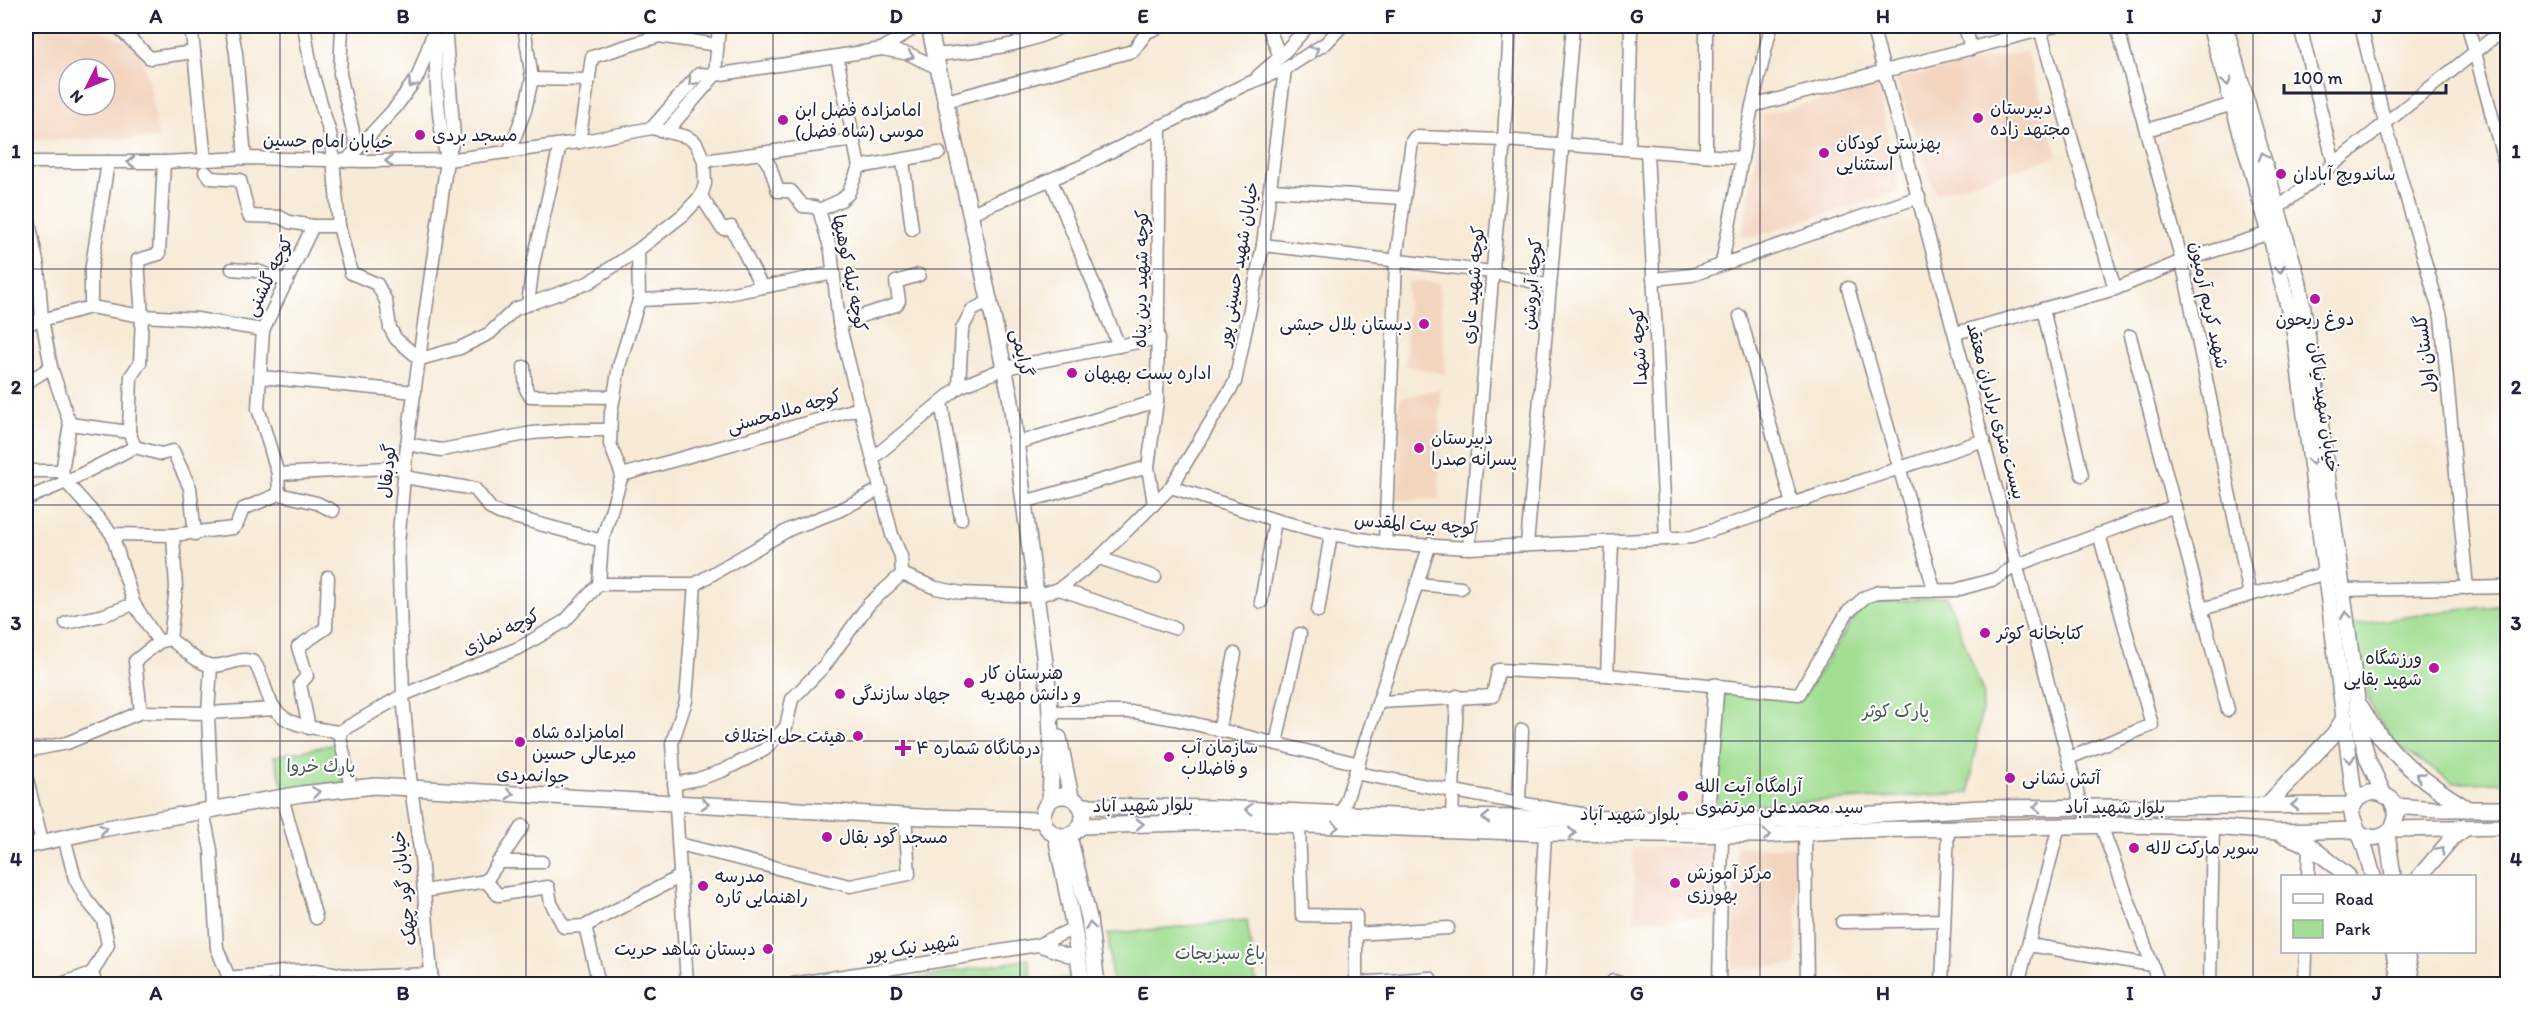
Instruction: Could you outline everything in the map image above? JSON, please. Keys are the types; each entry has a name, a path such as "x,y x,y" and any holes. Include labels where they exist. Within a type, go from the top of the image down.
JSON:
{"main road":[{"name":"گرایمی","path":"929,26 1005,368 1017,443 1049,694"},
{"name":"خیابان شهید نیاکان","path":"2210,26 2285,288 2295,341 2355,804"},
{"name":"خیابان شهید نیاکان","path":"2225,26 2299,284 2307,328 2357,700 2368,760 2384,795"},
{"path":"1706,820 1716,686"},
{"path":"1049,694 1082,826 1063,836"},
{"path":"1049,694 1052,753 1050,801"},
{"path":"2357,700 2368,720 2398,759 2443,794 2468,809"},
{"path":"2267,805 2334,734 2344,718"},
{"name":"جوانمردی","path":"26,846 64,837 282,798 375,786 905,815 1043,820"},
{"path":"2390,858 2371,869 2352,818 2355,804 2368,793 2384,795 2395,806 2435,809 2508,809"},
{"path":"1076,801 1058,796 1050,801 1044,810 1043,820 1047,829 1063,836 1089,918 1097,984"},
{"name":"بلوار شهید آباد","path":"1076,801 1100,806 1452,817 1706,820 1764,820 1983,808 2355,804"},
{"path":"1099,825 1100,806"},
{"path":"2393,875 2390,832 2396,822 2395,806"},
{"name":"بلوار شهید آباد","path":"1082,826 1220,822 1545,833 1722,834 2102,825 2213,827 2277,832 2358,831"},
{"path":"2358,831 2373,838 2390,832 2508,827"},
{"path":"2421,875 2453,837 2466,828"},
{"path":"2277,832 2309,845 2347,875"},
{"path":"1063,836 1082,984"},
{"path":"2394,953 2400,984"},
{"path":"2406,953 2413,984"}],"street":[{"path":"118,26 150,58 194,52"},
{"path":"190,26 205,166 211,178 240,180 249,216 280,217 288,222 313,226"},
{"path":"231,26 236,53 245,158"},
{"path":"304,26 312,73 331,138 340,160 339,226 351,273 377,284 386,301 390,328 396,339 420,359 460,348 475,341 490,333 515,309 588,283 638,250 683,215 701,196 705,184 704,161 854,140"},
{"path":"342,26 340,74 357,149"},
{"path":"509,152 525,110 532,78 524,26"},
{"path":"647,26 659,36"},
{"path":"667,131 715,75 719,26"},
{"path":"882,49 917,26"},
{"path":"652,128 699,74 715,75 882,49 936,61 1046,35 1063,26"},
{"path":"946,101 1133,51 1147,32 1161,26"},
{"path":"1268,26 1280,57"},
{"path":"1244,85 1280,57 1308,26"},
{"path":"971,213 1114,152 1160,126 1244,85 1285,69 1326,43 1342,26"},
{"name":"کوچه شهید عاری","path":"1469,548 1504,140 1510,26"},
{"name":"کوچه آبروشن","path":"1527,545 1573,26"},
{"path":"1629,149 1631,26"},
{"path":"1706,26 1706,155"},
{"path":"1722,263 1752,106 1771,26"},
{"name":"بیست متری برادران معتقد","path":"1872,26 2081,806"},
{"path":"1965,26 1971,49"},
{"path":"1752,106 1971,49 2040,28 2055,26"},
{"name":"شهید کریم آرمیون","path":"2117,26 2182,261 2250,595"},
{"path":"2300,26 2334,165"},
{"name":"گلستان اول","path":"2361,26 2385,123 2441,317 2467,588"},
{"path":"2468,26 2503,136 2508,177"},
{"path":"2278,208 2508,26"},
{"path":"340,160 357,149 395,108 418,76 438,27"},
{"name":"گودبقال","path":"411,788 403,695 398,544 407,444 447,160 454,137 438,27"},
{"path":"2040,28 2115,289"},
{"path":"579,142 592,57 659,36 717,45"},
{"path":"837,57 860,167 939,153"},
{"name":"خیابان شهید حسینی پور","path":"902,574 936,588 962,593 1036,596 1059,590 1099,558 1172,487 1235,382 1263,245 1285,69"},
{"path":"532,78 589,80"},
{"path":"2147,130 2233,104"},
{"name":"کوچه شهید دین پناه","path":"1154,504 1148,467 1157,401 1160,126"},
{"name":"خیابان امام حسین","path":"26,162 164,162 205,166 245,158 447,160 560,145 652,128 687,136 696,143 704,161"},
{"path":"1385,543 1396,260 1412,141 1415,137 1504,140 1742,158"},
{"path":"528,304 533,264 560,145"},
{"name":"کوچه شهدا","path":"1647,151 1666,539"},
{"path":"761,153 770,166 778,191 791,191 803,206 819,210"},
{"path":"903,161 912,229"},
{"path":"92,307 91,272 108,162"},
{"path":"135,447 129,432 131,376 140,363 142,316 138,260 159,254 164,162"},
{"name":"کوچه تیله کوهیها","path":"860,167 848,194 842,200 819,210 831,251 839,322 860,408"},
{"path":"1051,180 1119,346"},
{"path":"1270,190 1404,198"},
{"path":"701,196 720,227 724,229 731,227 734,231 762,287"},
{"path":"1653,279 1692,275 1919,197"},
{"path":"26,206 32,267 51,368 70,424 64,476"},
{"name":"کوچه گلشنی","path":"279,494 278,474 258,408 263,330 313,226 339,226"},
{"path":"1956,333 2115,289 2182,261 2270,233"},
{"path":"1263,245 1492,272 1550,286"},
{"path":"638,250 639,300 619,366 610,430 610,444 622,476 602,541 599,584 695,584 790,529 838,511 881,489"},
{"path":"232,269 257,270 287,281"},
{"path":"639,300 712,297 834,273"},
{"path":"839,322 896,305 899,301 896,282 919,275"},
{"path":"1848,288 1934,590"},
{"path":"959,387 962,329 972,310 991,301"},
{"path":"26,324 92,307 142,316 197,320 263,330"},
{"path":"2043,309 2082,475"},
{"path":"1740,316 1792,504"},
{"path":"2130,336 2228,710"},
{"path":"874,458 959,387 1005,368 1159,338"},
{"path":"524,367 527,393 530,396 614,397"},
{"path":"26,383 51,368"},
{"path":"261,376 415,392"},
{"path":"1017,443 1157,401"},
{"path":"941,402 961,519"},
{"name":"کوچه ملامحسنی","path":"622,476 860,408 892,535 901,556 902,574"},
{"path":"70,424 129,432"},
{"path":"407,444 441,450 532,433 610,430"},
{"name":"کوچه بیت المقدس","path":"1172,487 1275,520 1331,534 1385,543 1469,548 1666,539 1692,537 1984,440"},
{"path":"26,499 64,476 135,447 161,454 172,451 190,488 195,534"},
{"path":"1024,502 1148,467"},
{"path":"26,471 64,476 112,534 134,604 165,640 198,661 211,666 249,659 255,662 274,709 285,718 309,728 339,732 351,788"},
{"path":"278,474 405,472 476,489 491,509 499,513 602,541"},
{"path":"112,534 195,534 233,528 243,509 279,494 316,503 333,511"},
{"path":"1379,702 1457,696 1493,696 1498,670 1607,675 1800,694 1847,613 1865,597 1879,592 1956,590 1995,579 2018,565 2175,506"},
{"path":"1261,602 1275,520"},
{"path":"1318,611 1331,534"},
{"path":"2068,758 2152,725 2099,534"},
{"path":"141,712 135,661 165,640 176,588 173,535"},
{"path":"1607,675 1612,542"},
{"path":"1342,813 1430,544"},
{"path":"1099,558 1155,577"},
{"path":"2202,609 2326,573"},
{"path":"674,784 698,780 722,771 764,750 786,728 792,699 825,665 869,604 902,574"},
{"path":"309,728 300,684 307,676 298,647 326,628 328,578"},
{"name":"کوچه نمازی","path":"339,732 403,695 521,647 565,621 599,584"},
{"path":"687,984 672,743 686,702 695,584"},
{"path":"1417,584 1461,588"},
{"path":"2343,590 2508,587"},
{"path":"1059,590 1174,628"},
{"path":"66,623 104,615 134,604"},
{"path":"1276,743 1300,634"},
{"path":"1219,731 1235,654"},
{"path":"211,666 208,713 208,811 217,948 230,981 292,971 316,970 355,977 431,979"},
{"path":"1452,817 1457,696"},
{"path":"26,751 67,743 141,712 208,713 274,709"},
{"path":"1054,712 1136,712 1175,719 1276,743 1357,769 1454,792 1605,819"},
{"path":"1519,802 1522,730"},
{"path":"26,775 42,842"},
{"name":"خیابان گود چهک","path":"411,788 424,891 431,979"},
{"path":"282,798 316,918"},
{"path":"679,844 850,886 909,874 905,815"},
{"path":"1299,825 1302,915 1356,916 1356,984 1430,978"},
{"path":"2102,825 2159,984"},
{"path":"424,891 486,881 523,826"},
{"path":"2018,984 2059,826"},
{"path":"2210,984 2213,827"},
{"path":"1942,984 1947,828"},
{"path":"1537,984 1545,833"},
{"path":"1805,833 1807,984"},
{"path":"1719,984 1722,834"},
{"path":"61,984 94,979 108,945 103,920 86,899 75,879 64,837"},
{"path":"2308,875 2309,845"},
{"path":"498,862 542,862"},
{"path":"486,881 498,895 548,887 551,903 564,927 585,926 681,876"},
{"path":"1842,922 1944,920"},
{"path":"585,926 599,984"},
{"name":"شهید نیک پور","path":"793,984 1038,945 1074,928"},
{"path":"1356,934 1448,928"},
{"name":"شهید نیک پور","path":"1038,945 1078,959"},
{"path":"2029,945 2152,965"},
{"path":"2305,984 2306,953"}],"shaded area":[{"path":"26,26 91,26 139,47 149,83 158,138 29,140 26,110"},
{"name":"دبیرستان مجتهد زاده","path":"2027,51 2058,156 1936,194 1896,79"},
{"name":"بهزستی کودکان استثنایی","path":"1878,85 1899,191 1753,237 1742,236 1763,115"},
{"name":"دبستان بلال حبشی","path":"1408,281 1439,283 1446,374 1405,366"},
{"name":"دبیرستان پسرانه صدرا","path":"1440,389 1439,499 1396,500 1400,398"},
{"name":"مرکز آموزش بهورزی","path":"1716,846 1716,918 1635,920 1633,848"},
{"path":"1736,847 1796,847 1797,965 1733,968"}],"green space":[{"name":"پارک کوثر","path":"1947,596 1984,695 1969,793 1717,807 1723,694 1802,699 1862,606"},
{"name":"ورزشگاه شهید بقایی","path":"2507,605 2507,782 2454,783 2396,745 2373,711 2347,626 2439,612"},
{"name":"پارك خروا","path":"337,744 345,783 284,790 274,756"},
{"name":"باغ سبزیجات","path":"1247,920 1256,984 1112,984 1108,934"},
{"path":"1028,959 1033,983 1069,977 1070,984 887,984"}],"place":[{"name":"دبیرستان مجتهد زاده","path":"1978,118"},
{"name":"امامزاده فضل ابن موسی (شاه فضل)","path":"783,120"},
{"name":"مسجد بردی","path":"420,135"},
{"name":"بهزستی کودکان استثنایی","path":"1824,153"},
{"name":"ساندویچ آبادان","path":"2281,174"},
{"name":"دوغ ریحون","path":"2315,299"},
{"name":"دبستان بلال حبشی","path":"1424,324"},
{"name":"اداره پست بهبهان","path":"1072,373"},
{"name":"دبیرستان پسرانه صدرا","path":"1419,448"},
{"name":"کتابخانه کوثر","path":"1985,633"},
{"name":"ورزشگاه شهید بقایی","path":"2434,668"},
{"name":"هنرستان کار و دانش مهدیه","path":"969,683"},
{"name":"جهاد سازندگی","path":"840,694"},
{"name":"هیئت حل اختلاف","path":"858,736"},
{"name":"امامزاده شاه میرعالی حسین","path":"520,742"},
{"name":"درمانگاه شماره ۴","path":"903,748"},
{"name":"سازمان آب و فاضلاب","path":"1169,757"},
{"name":"آتش نشانی","path":"2010,778"},
{"name":"آرامگاه آیت الله سید محمدعلی مرتضوی","path":"1683,796"},
{"name":"مسجد گود بقال","path":"827,837"},
{"name":"سوپر مارکت لاله","path":"2134,848"},
{"name":"مرکز آموزش بهورزی","path":"1675,883"},
{"name":"مدرسه راهنمایی ثاره","path":"703,886"},
{"name":"دبستان شاهد حریت","path":"768,949"}]}
